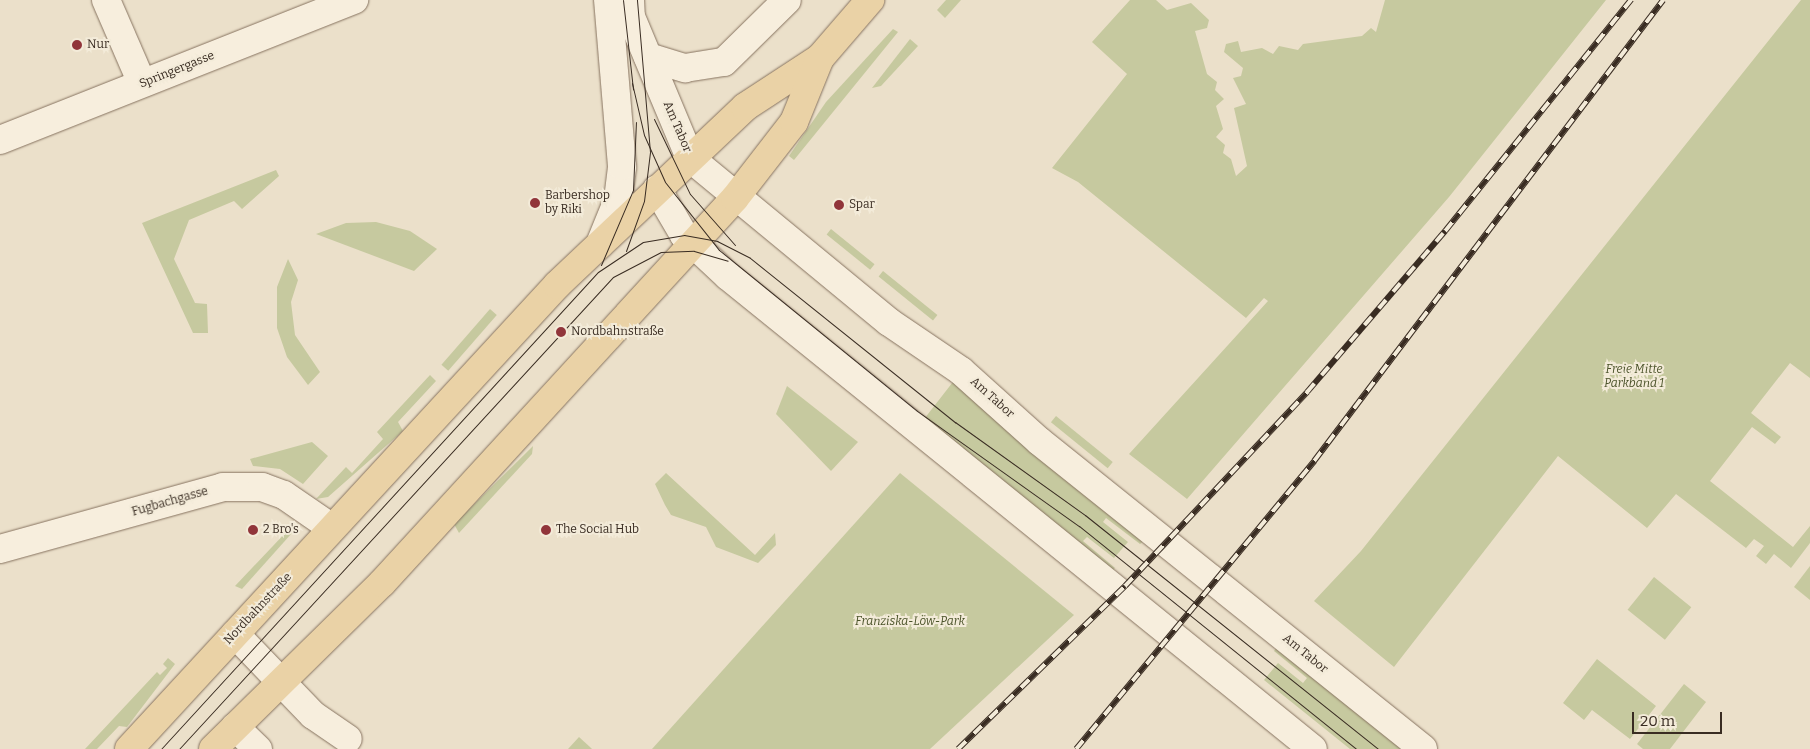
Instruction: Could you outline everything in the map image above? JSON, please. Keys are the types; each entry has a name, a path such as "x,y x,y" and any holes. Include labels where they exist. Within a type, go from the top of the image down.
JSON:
{"main road":[{"name":"Nordbahnstraße","path":"129,749 332,528 600,244 745,107 820,58 870,0"},
{"name":"Nordbahnstraße","path":"214,749 279,680 382,583 736,198 794,122 820,58"}],"street":[{"path":"106,0 142,83"},
{"name":"Springergasse","path":"0,140 354,0"},
{"path":"600,244 618,200 622,166 608,0"},
{"name":"Am Tabor","path":"630,0 648,57 690,158 736,198 889,322 945,358 1039,441 1423,749"},
{"path":"648,57 685,68 724,62 787,0"},
{"path":"657,190 669,216 692,244 1282,740 1313,749"},
{"name":"Fugbachgasse","path":"1,547 224,487 262,487 284,494 332,528"},
{"path":"235,634 313,715 348,739"},
{"path":"235,727 258,749"}],"green space":[{"path":"946,0 961,0 945,18 937,10"},
{"path":"1130,0 1156,0 1167,10 1191,3 1209,20 1207,28 1195,31 1207,74 1217,82 1215,90 1224,99 1216,106 1223,129 1216,137 1225,145 1223,153 1231,159 1236,176 1247,166 1234,108 1246,104 1233,78 1241,76 1243,68 1224,52 1226,44 1238,41 1241,52 1262,48 1273,54 1279,46 1298,50 1303,44 1362,36 1371,28 1376,32 1385,0 1606,0 1449,197 1187,499 1129,454 1268,301 1264,298 1246,318 1078,182 1052,168 1127,74 1092,42"},
{"name":"Freie Mitte Parkband 1","path":"1801,0 1810,0 1810,378 1790,363 1751,413 1781,437 1775,444 1752,427 1710,481 1793,547 1810,526 1810,543 1791,568 1774,554 1766,564 1756,556 1764,546 1754,539 1746,548 1676,494 1647,528 1558,456 1394,667 1314,601 1361,551"},
{"path":"893,29 898,32 794,160 789,156 826,102"},
{"path":"910,39 918,46 881,86 872,88"},
{"path":"276,170 279,176 242,209 234,201 189,220 174,259 195,303 207,304 208,333 193,333 142,223"},
{"path":"376,222 410,231 437,249 414,271 316,234 346,223"},
{"path":"831,229 875,264 870,270 827,234"},
{"path":"288,259 298,280 291,302 295,335 320,372 308,385 287,357 277,328 277,287"},
{"path":"883,271 937,315 933,320 879,276"},
{"path":"490,309 497,315 448,371 441,365"},
{"path":"430,375 436,381 398,422 403,431 328,497 316,499 346,467 352,473 383,439 377,432"},
{"path":"956,378 1147,538 1140,544 1106,518 1103,522 1128,542 1114,558 1087,537 1083,541 1115,568 1109,574 921,423"},
{"path":"787,386 858,442 831,471 776,414"},
{"path":"1056,416 1113,462 1108,468 1051,422"},
{"path":"312,442 328,456 303,484 280,469 253,466 250,459"},
{"path":"533,446 532,454 459,533 454,524"},
{"path":"666,473 755,555 775,533 776,545 758,563 716,547 706,527 671,515 655,484"},
{"name":"Franziska-Löw-Park","path":"900,473 1074,615 930,749 652,749"},
{"path":"289,529 292,533 242,589 235,586"},
{"path":"1810,566 1810,600 1794,587"},
{"path":"1654,577 1691,607 1665,640 1628,610"},
{"path":"1279,644 1410,749 1350,749 1264,680 1278,663 1303,683 1307,678 1274,651"},
{"path":"168,658 175,664 127,727 119,726 97,749 85,749 157,672 160,675 167,668 163,664"},
{"path":"1597,659 1656,706 1630,739 1592,710 1584,720 1563,703"},
{"path":"1684,684 1706,702 1670,749 1643,749 1637,744"},
{"path":"579,737 590,747 592,749 568,749"}],"tram line":[{"path":"623,0 633,89"},
{"path":"626,251 644,201 650,152 637,0"},
{"path":"632,83 644,135 665,182 719,250 917,411 1079,526 1356,749"},
{"path":"654,119 690,194 735,245"},
{"path":"601,265 633,190 636,122"},
{"path":"161,749 598,272 643,242 684,235 717,241 750,258 955,422 1085,515 1378,749"},
{"path":"179,749 613,277 661,252 694,251 728,261"}],"railway":[{"path":"958,749 1125,586 1307,392 1445,231 1631,0"},
{"path":"1076,749 1314,461 1663,0"}],"place":[{"name":"Nur","path":"77,45"},
{"name":"Barbershop by Riki","path":"535,203"},
{"name":"Spar","path":"839,205"},
{"name":"Nordbahnstraße","path":"561,332"},
{"name":"2 Bro's","path":"253,530"},
{"name":"The Social Hub","path":"546,530"}]}
